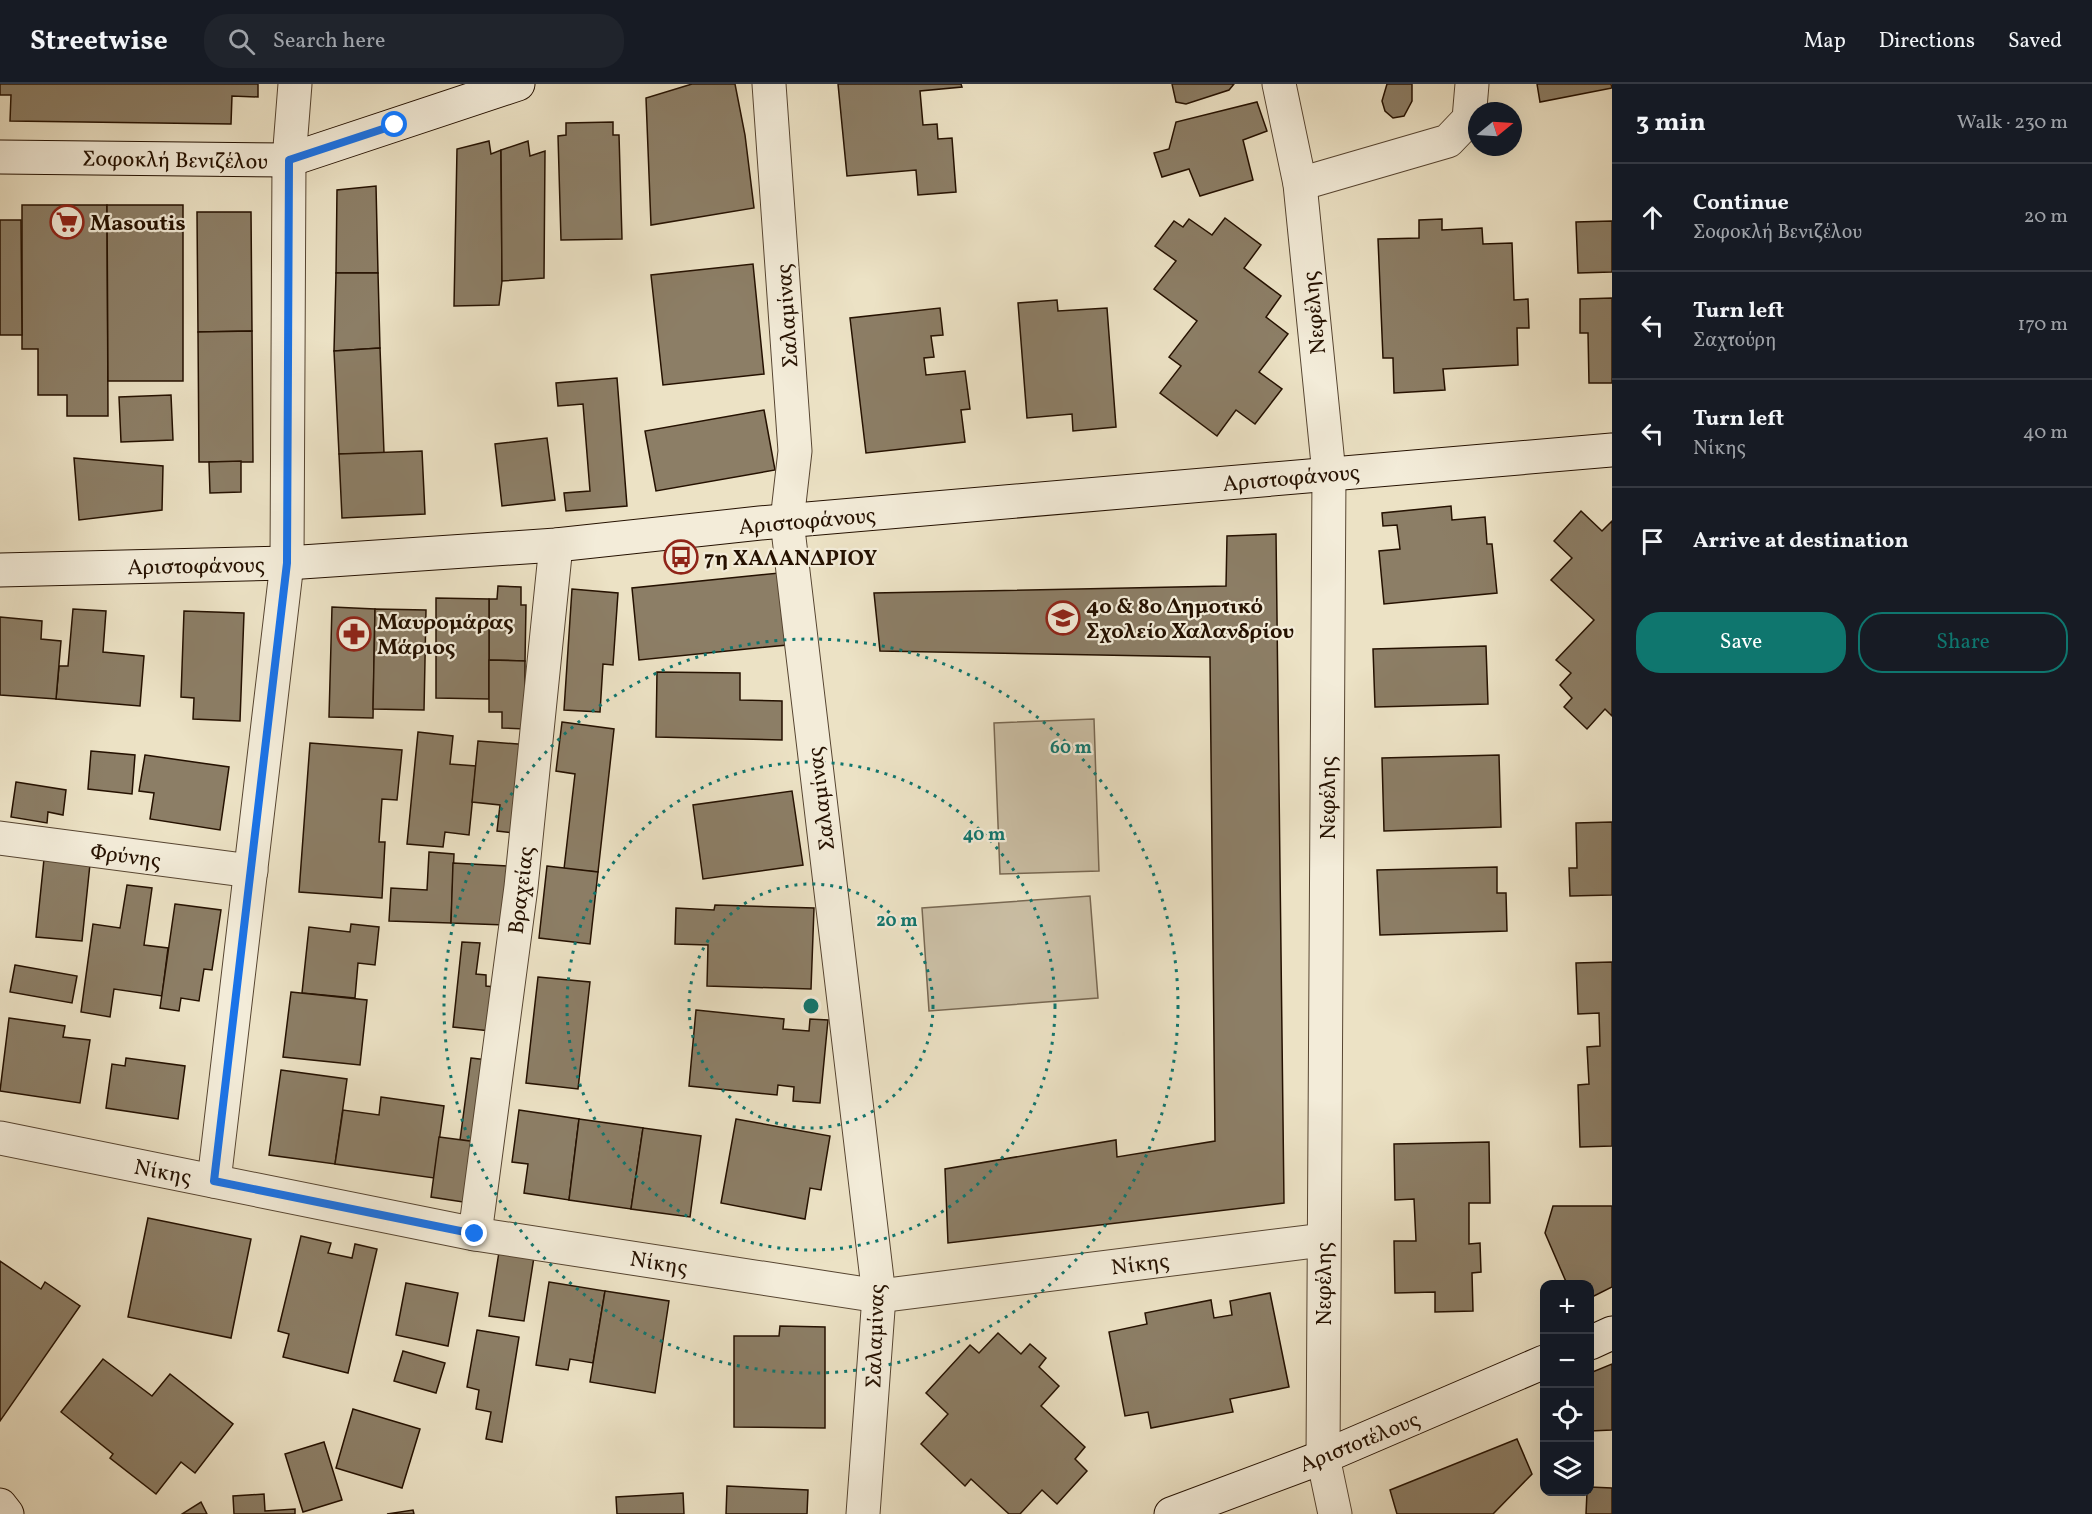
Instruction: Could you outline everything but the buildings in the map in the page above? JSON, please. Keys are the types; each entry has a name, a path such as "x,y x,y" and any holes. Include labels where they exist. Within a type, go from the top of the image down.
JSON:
{"street":[{"path":"214,1181 287,563 289,160 295,84"},
{"name":"Σοφοκλή Βενιζέλου","path":"0,157 289,160 518,84"},
{"name":"Σαλαμίνας","path":"769,84 795,451 787,521 879,1296 863,1514"},
{"name":"Νεφέλης","path":"1279,84 1300,183 1329,474 1323,1457 1335,1514"},
{"path":"1300,183 1448,141 1469,119 1472,84"},
{"name":"Αριστοφάνους","path":"0,570 287,563 556,545 787,521 1612,450"},
{"name":"Βραχείας","path":"475,1234 521,888 556,545"},
{"name":"Φρύνης","path":"0,838 251,871"},
{"name":"Νίκης","path":"0,1138 475,1234 879,1296 1323,1240"},
{"path":"1594,1341 1612,1333"},
{"name":"Αριστοτέλους","path":"1171,1514 1323,1457 1540,1364"},
{"path":"0,1505 7,1514"}],"shaded area":[{"path":"1094,719 1099,871 1000,874 994,723"},
{"path":"1090,896 1098,998 929,1011 922,908"}],"place":[{"name":"Masoutis","path":"67,222"},
{"name":"7η ΧΑΛΑΝΔΡΙΟΥ","path":"681,557"},
{"name":"4ο & 8ο Δημοτικό Σχολείο Χαλανδρίου","path":"1063,618"},
{"name":"Μαυρομάρας Μάριος","path":"354,634"}],"route":[{"path":"395,125 289,160 287,563 214,1181 475,1234"}]}
